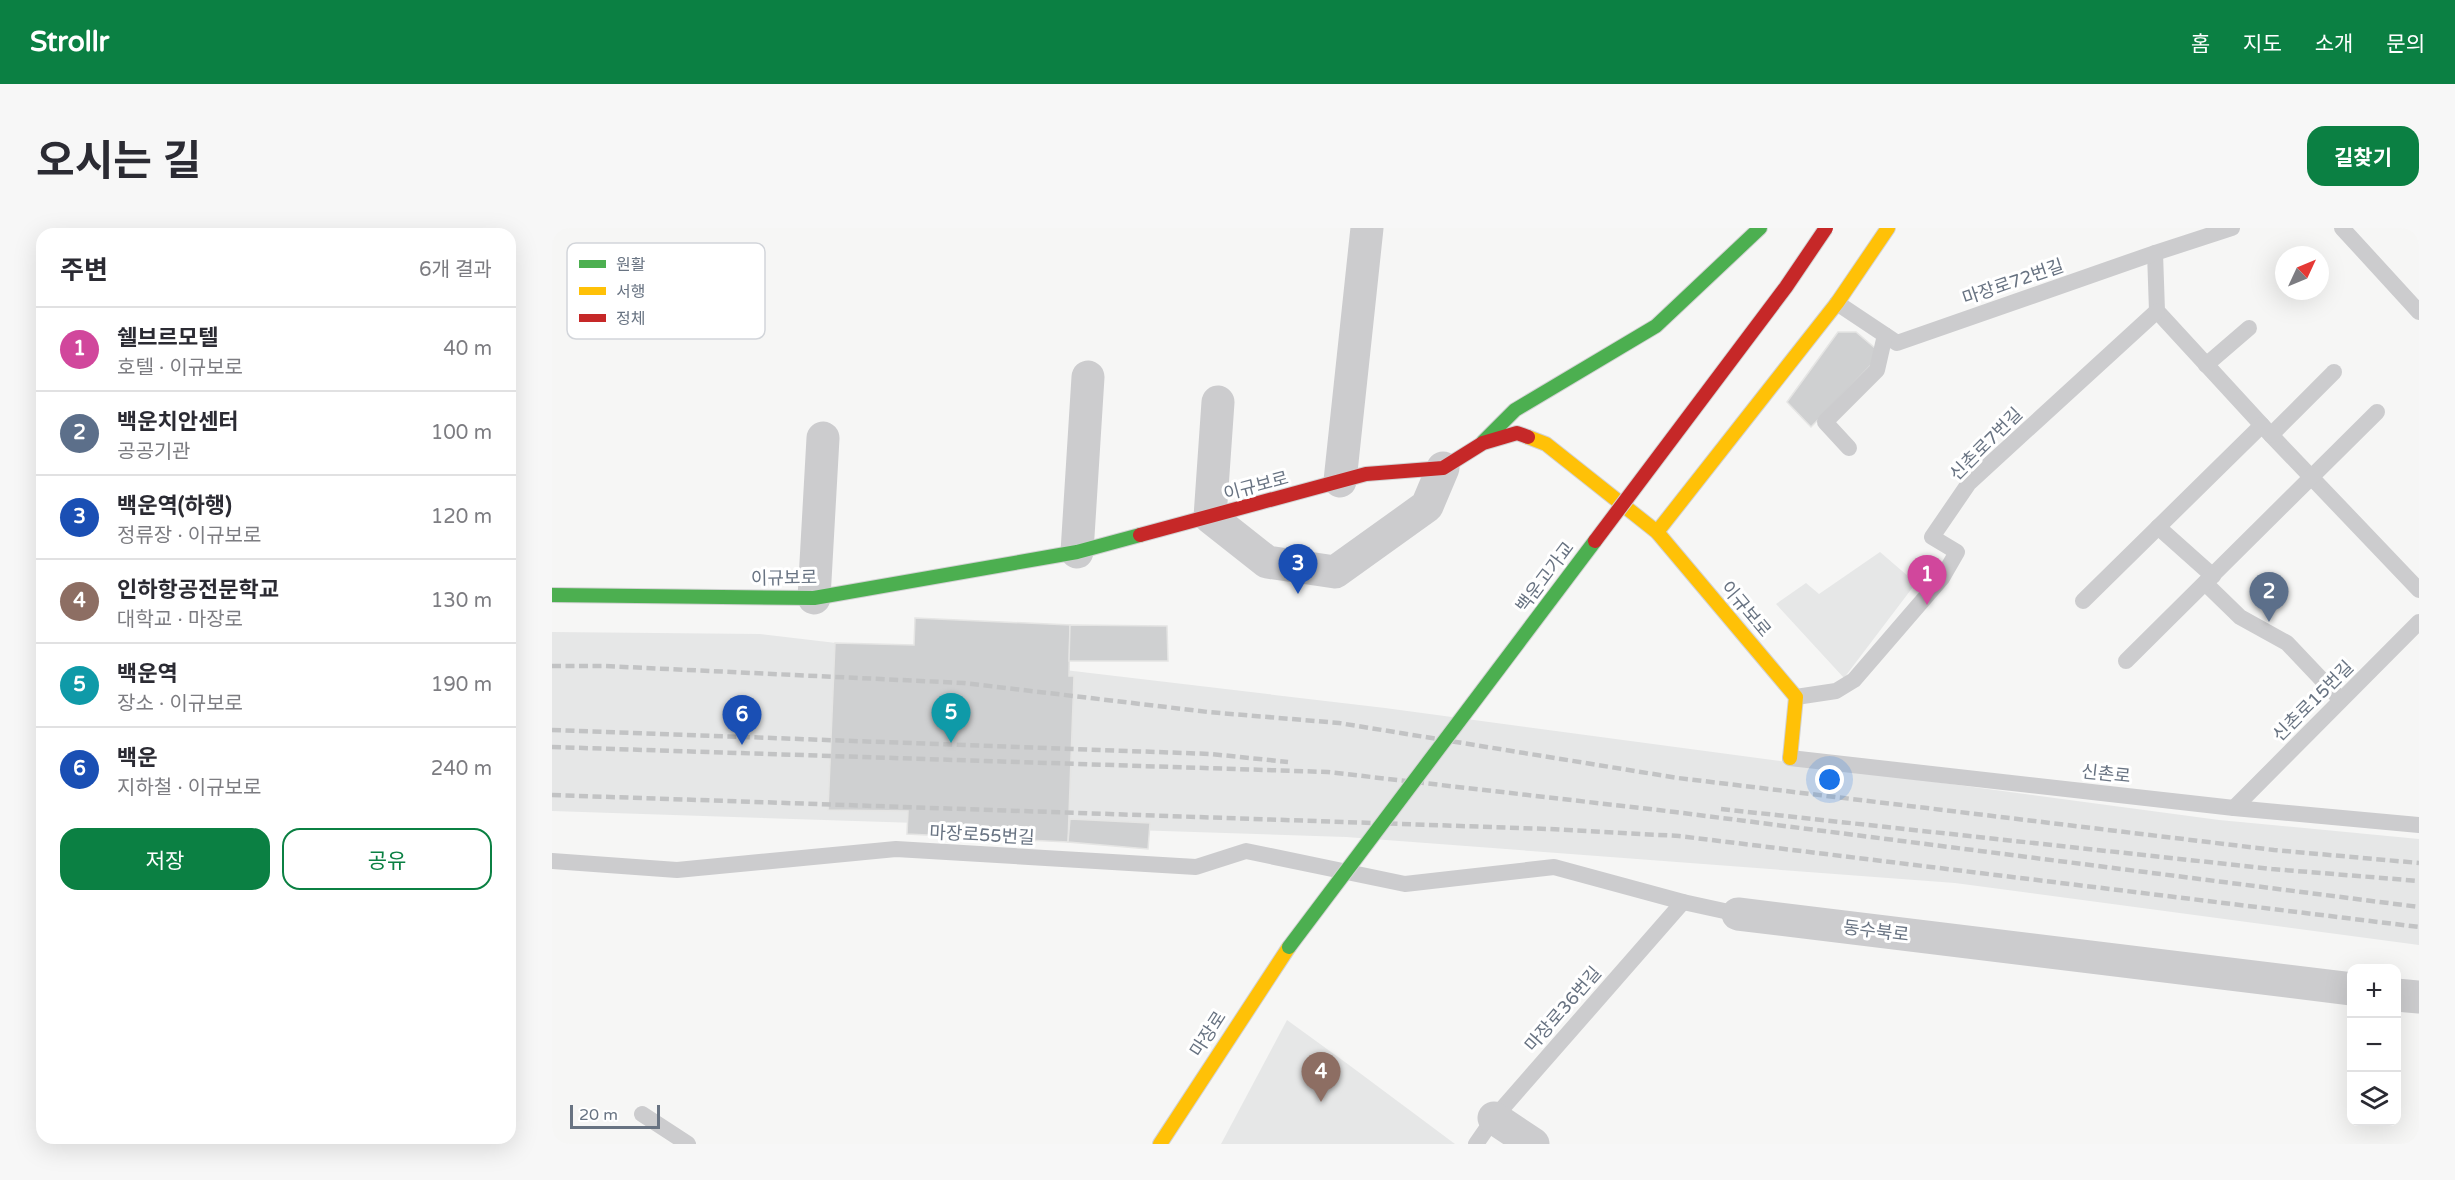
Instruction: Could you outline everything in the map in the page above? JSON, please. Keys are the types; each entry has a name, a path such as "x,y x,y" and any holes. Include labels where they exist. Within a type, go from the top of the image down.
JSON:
{"main road":[{"path":"1483,443 1515,410 1656,326 1760,228"},
{"name":"백운고가교","path":"1289,946 1786,286 1826,228"},
{"path":"1657,532 1837,303 1888,228"},
{"name":"이규보로","path":"552,595 814,598 1077,552 1366,474 1443,468 1483,443 1517,433 1546,444 1657,532 1796,697"},
{"path":"1790,758 1796,697"},
{"name":"마장로","path":"1160,1144 1289,946"}],"street":[{"path":"1340,481 1367,228"},
{"path":"1077,552 1088,377"},
{"path":"1218,402 1210,517 1267,562 1335,572 1427,506 1443,468"},
{"path":"814,598 823,438"},
{"name":"동수북로","path":"1738,914 2347,988"},
{"path":"2401,996 2419,998"},
{"path":"1485,1131 1533,1144"}],"lane":[{"name":"마장로72번길","path":"1885,336 1897,343 2232,228"},
{"path":"2342,228 2419,312"},
{"path":"2155,253 2157,310 2419,590"},
{"path":"1837,303 1885,336 1877,370 1825,422 1849,448"},
{"name":"신촌로7번길","path":"1796,697 1836,691 1854,680 1942,578 1957,552 1932,537 1970,483 2157,310"},
{"path":"2206,365 2249,328"},
{"path":"2084,601 2158,527 2334,372"},
{"path":"2126,661 2377,412"},
{"path":"2158,527 2209,580 2240,617 2287,643 2341,700"},
{"name":"신촌로15번길","path":"2234,808 2419,622"},
{"name":"신촌로","path":"1790,758 2234,808 2419,825"},
{"name":"마장로55번길","path":"552,861 677,870 896,849 1196,867 1246,851 1405,884"},
{"name":"동수북로","path":"1405,884 1554,867 1683,902 1738,914"},
{"name":"마장로36번길","path":"1485,1131 1683,902"},
{"path":"642,1114 688,1144"}],"shaded area":[{"path":"1880,552 1916,583 1844,678 1776,604 1806,583 1819,594"},
{"path":"552,632 760,634 1385,708 2219,820 2419,839 2419,945 1955,883 1346,837 552,811"},
{"path":"1287,1020 1349,1065 1455,1144 1221,1144"}],"building":[{"path":"1838,332 1856,332 1876,349 1872,364 1811,427 1787,402"},
{"path":"915,618 1070,625 1069,676 1074,676 1068,842 907,834 908,811 828,810 835,643 914,645"},
{"path":"1070,625 1167,626 1168,661 1069,661"},
{"path":"1070,819 1150,823 1148,849 1068,842"}],"railway":[{"path":"552,666 604,666 964,683 1208,712 1339,723 1678,778 2274,850 2419,863"},
{"path":"552,730 1211,754 1288,762"},
{"path":"552,747 1328,772 1675,812 2419,907"},
{"path":"552,795 1549,829 1679,836 2419,927"},
{"path":"1721,809 2272,869 2419,881"}],"traffic: fast":[{"path":"1483,442 1515,410 1656,326 1760,228"},
{"path":"552,595 814,598 1077,552 1140,535"},
{"path":"1289,947 1595,541"}],"traffic: slow":[{"path":"1657,532 1837,303 1888,228"},
{"path":"1528,437 1546,444 1657,532 1796,697 1790,758"},
{"path":"1160,1144 1289,947"}],"traffic: jam":[{"path":"1595,541 1786,287 1826,228"},
{"path":"1140,535 1366,474 1443,468 1483,443 1517,433 1528,437"}],"place":[{"name":"백운역(하행)","path":"1298,594"},
{"name":"쉘브르모텔","path":"1927,605"},
{"name":"백운치안센터","path":"2269,622"},
{"name":"백운역","path":"951,743"},
{"name":"백운","path":"742,745"},
{"name":"인하항공전문학교","path":"1321,1102"}]}
